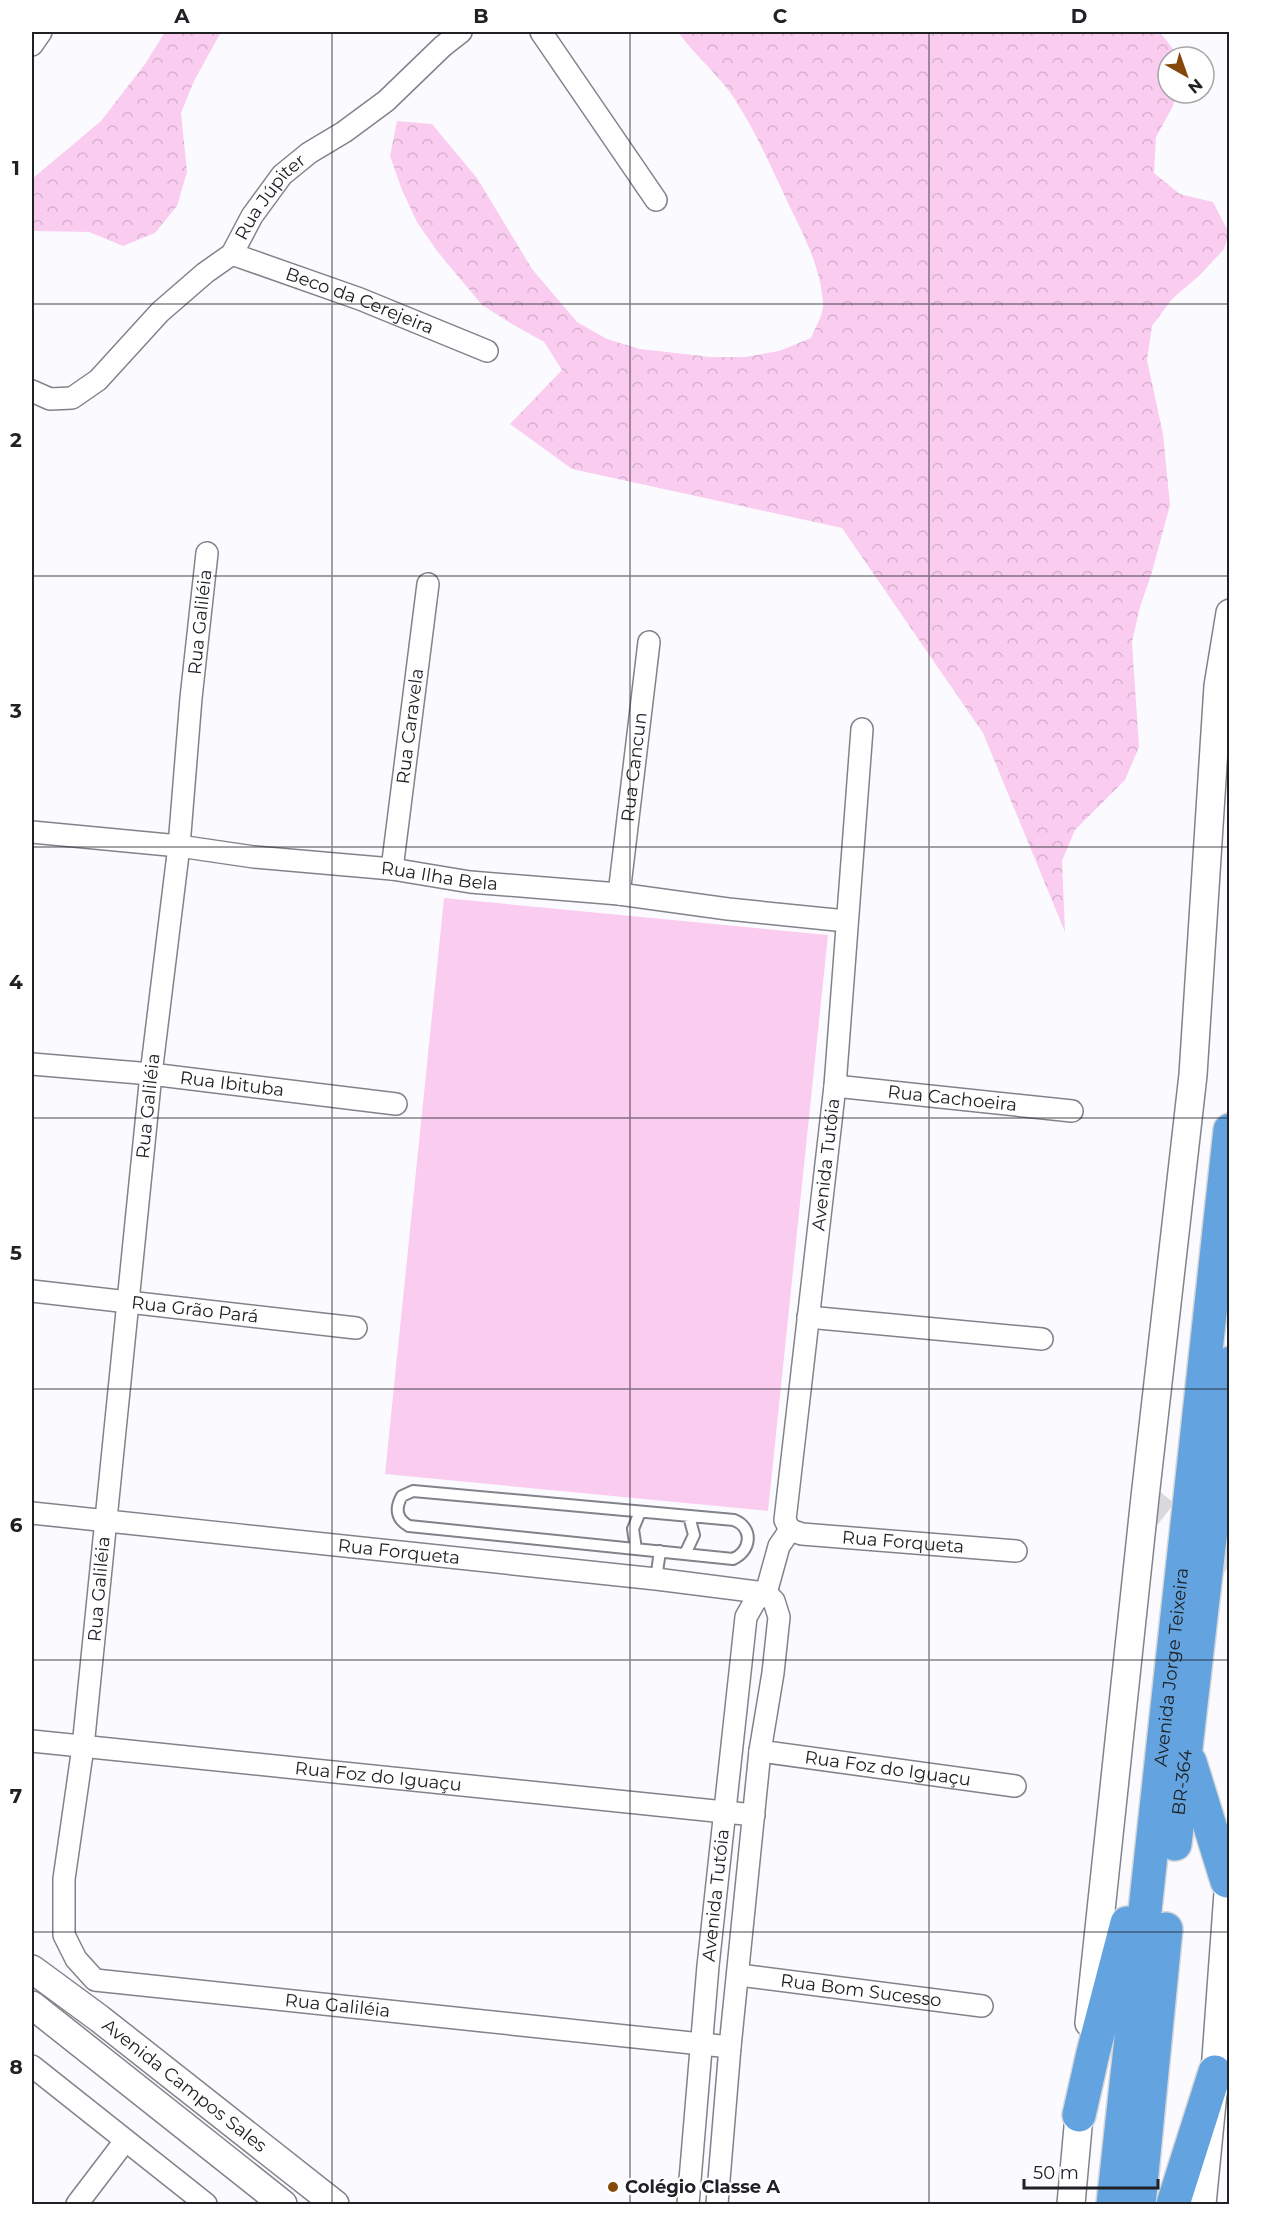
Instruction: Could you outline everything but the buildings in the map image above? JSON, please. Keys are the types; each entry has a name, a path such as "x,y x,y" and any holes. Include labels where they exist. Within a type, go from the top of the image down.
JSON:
{"highway":[{"name":"Avenida Jorge Teixeira","path":"1113,2205 1230,1130"},
{"name":"BR-364","path":"1138,2205 1173,1859 1230,1363"},
{"path":"1187,1750 1228,1873"},
{"path":"1079,2115 1156,1811"},
{"path":"1173,2205 1220,2059"}],"street":[{"path":"32,45 41,32"},
{"name":"Rua Júpiter","path":"32,391 50,399 72,398 98,380 175,298 232,254 252,216 282,175 309,153 344,132 386,101 443,46 461,32"},
{"path":"541,32 656,200"},
{"name":"Beco da Cerejeira","path":"232,254 360,299 487,351"},
{"name":"Rua Galiléia","path":"207,553 191,698 179,846 151,1074 83,1747 64,1880 64,1935 76,1959 95,1980 730,2047"},
{"name":"Rua Caravela","path":"392,869 428,584"},
{"path":"1071,2205 1136,1578 1193,1075 1218,686 1230,613"},
{"name":"Rua Cancun","path":"619,894 650,642"},
{"name":"Avenida Tutóia","path":"688,2205 702,2044 746,1617 755,1601 766,1593 779,1546 790,1530 785,1520 835,1086 862,729"},
{"name":"Rua Ilha Bela","path":"32,832 179,846 254,857 392,869 470,882 619,894 846,921"},
{"name":"Rua Ibituba","path":"32,1064 151,1074 396,1104"},
{"name":"Rua Cachoeira","path":"835,1086 1072,1111"},
{"name":"Rua Grão Pará","path":"32,1291 356,1328"},
{"path":"808,1317 1042,1339"},
{"name":"Rua Forqueta","path":"32,1513 363,1550 656,1579 766,1593"},
{"name":"Rua Forqueta","path":"790,1530 802,1534 1016,1551"},
{"name":"Avenida Tutóia","path":"717,2205 730,2047 760,1751 773,1674 779,1617 774,1600 766,1593"},
{"name":"Rua Foz do Iguaçu","path":"32,1741 754,1815"},
{"name":"Rua Foz do Iguaçu","path":"760,1751 1015,1786"},
{"path":"1202,2205 1220,2059 1228,1873"},
{"name":"Avenida Campos Sales","path":"34,1975 100,2019 335,2205"},
{"name":"Rua Bom Sucesso","path":"739,1975 982,2006"},
{"name":"Avenida Campos Sales","path":"32,2005 283,2205"},
{"path":"32,2066 206,2205"},
{"path":"76,2205 125,2141"}],"lane":[{"path":"413,1491 689,1516 739,1522 746,1530 748,1541 743,1552 733,1559 409,1526 400,1519 397,1509 402,1497 413,1491"},
{"path":"636,1549 633,1529 640,1512"},
{"path":"685,1554 694,1535 689,1516"},
{"path":"656,1579 660,1551"}],"green space":[{"path":"165,32 221,32 194,81 181,113 187,172 177,206 155,233 123,246 89,232 32,231 32,179 101,121 145,64"},
{"path":"678,32 1160,32 1170,45 1156,45 1156,105 1173,105 1156,137 1154,173 1180,194 1213,202 1229,233 1224,249 1200,275 1172,299 1152,326 1147,360 1163,434 1170,505 1132,642 1139,747 1125,780 1075,830 1062,861 1065,932 983,733 842,528 572,469 510,424 562,370 544,342 482,305 437,251 417,222 402,190 390,156 397,121 432,124 477,178 532,269 577,322 607,339 640,349 711,357 745,357 779,351 811,338 821,317 823,304 819,278 806,240 742,111 728,89"},
{"path":"444,898 828,935 768,1511 385,1474"}],"tunnel":[{"path":"1145,1497 1230,1565"}],"place":[{"name":"Colégio Classe A","path":"613,2187"}]}
